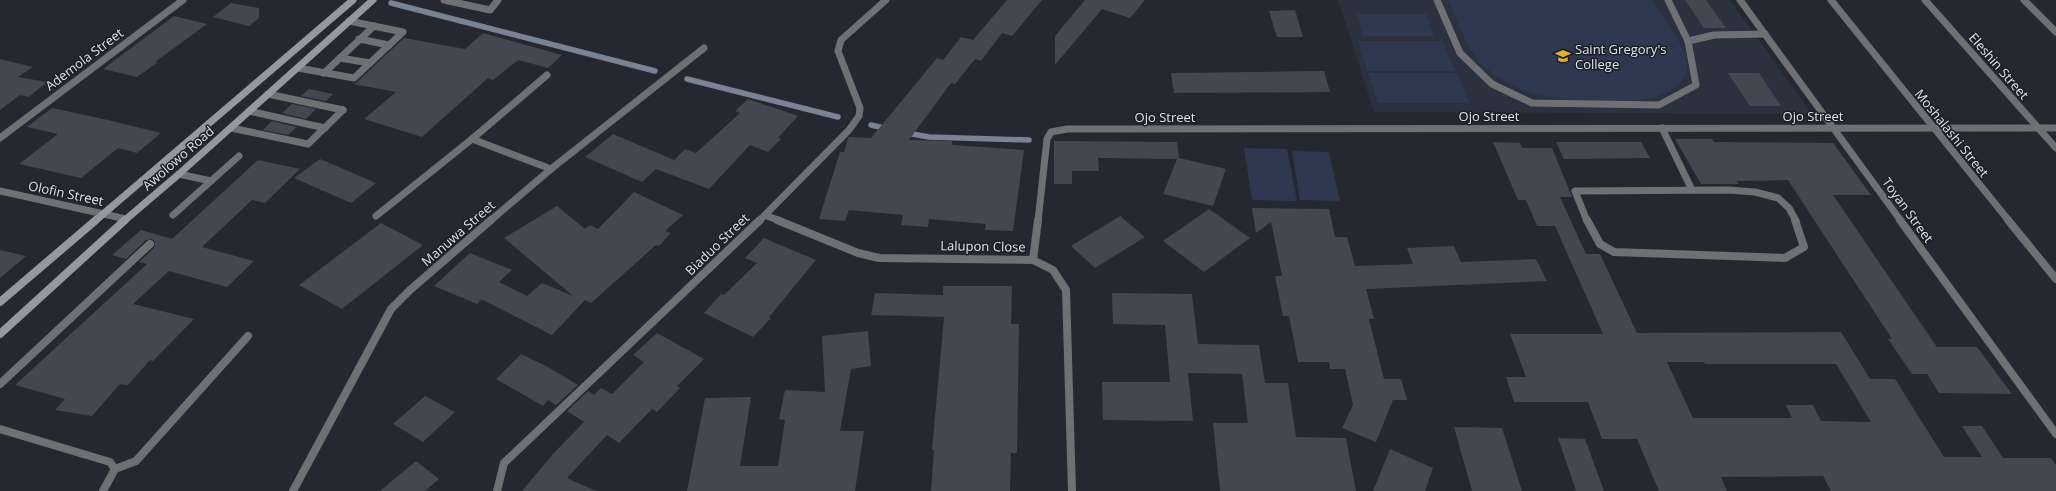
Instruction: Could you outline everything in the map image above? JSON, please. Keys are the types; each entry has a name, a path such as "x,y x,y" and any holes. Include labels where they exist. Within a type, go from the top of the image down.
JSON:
{"main road":[{"name":"Awolowo Road","path":"0,302 102,213 353,0"},
{"name":"Awolowo Road","path":"0,334 126,219 179,174 373,0"}],"street":[{"name":"Ademola Street","path":"0,138 183,0"},
{"path":"444,0 490,10 498,0"},
{"name":"Biaduo Street","path":"497,491 504,463 765,215 849,130 859,116 860,108 838,52 841,40 886,0"},
{"path":"1437,0 1460,53 1492,84 1532,103 1659,104 1696,85 1688,41 1668,0"},
{"name":"Toyan Street","path":"1740,0 2056,434"},
{"name":"Moshalashi Street","path":"1832,0 1932,128 2056,279"},
{"name":"Eleshin Street","path":"1925,0 2056,148"},
{"path":"2024,0 2056,32"},
{"path":"298,68 354,78 403,32 348,21"},
{"path":"324,73 374,26"},
{"path":"1688,41 1714,35 1765,34"},
{"path":"359,40 389,45"},
{"name":"Manuwa Street","path":"293,491 391,309 410,290 551,169 704,48"},
{"path":"340,58 370,63"},
{"path":"376,216 472,139 547,74"},
{"path":"230,128 308,144 343,110 268,94"},
{"path":"249,111 325,128"},
{"path":"1662,128 1692,190"},
{"name":"Ojo Street","path":"1032,260 1047,139 1051,132 1067,129 2056,128"},
{"path":"472,139 551,169"},
{"path":"173,215 239,156"},
{"path":"179,174 211,181"},
{"path":"1692,190 1766,193 1785,203 1794,215 1804,247 1785,258 1614,252 1600,244 1582,212 1575,191 1692,190"},
{"name":"Olofin Street","path":"0,191 126,219"},
{"name":"Lalupon Close","path":"765,215 858,253 878,258 1032,260 1053,270 1066,290 1072,491"},
{"path":"0,384 150,244"},
{"path":"103,491 114,470 136,461 248,336"},
{"path":"0,429 110,462 114,470"}],"shaded area":[{"name":"Saint Gregory's College","path":"1338,0 1730,0 1812,114 1374,112"},
{"path":"1448,0 1652,0 1680,43 1687,61 1687,69 1680,84 1664,94 1643,99 1618,102 1592,102 1546,97 1531,93 1515,87 1505,81 1491,72 1476,58 1460,30"},
{"path":"1357,14 1426,14 1434,36 1363,36"},
{"path":"1358,41 1443,41 1455,71 1367,71"},
{"path":"1368,73 1457,73 1469,103 1378,103"},
{"path":"1244,148 1287,149 1297,201 1252,200"},
{"path":"1292,151 1329,152 1340,201 1300,200"}],"building":[{"path":"1007,0 1042,0 1012,36 1002,33 981,61 975,59 955,84 951,83 909,140 952,141 952,145 1024,150 1013,231 985,230 986,224 929,219 928,227 901,225 903,215 849,210 845,221 819,219 840,152 844,152 849,137 871,138 937,58 943,60 961,37 973,40"},
{"path":"1085,0 1145,0 1130,18 1102,9 1055,65 1055,36"},
{"path":"1685,0 1706,0 1726,28 1704,28"},
{"path":"231,3 259,8 259,18 249,26 213,17"},
{"path":"1295,10 1303,37 1277,37 1269,11"},
{"path":"174,16 207,24 137,77 103,69"},
{"path":"483,33 562,55 548,68 518,60 493,80 488,78 422,137 364,119 396,92 353,84 404,38 465,49"},
{"path":"0,59 33,67 18,77 47,82 29,97 20,95 0,110"},
{"path":"1324,71 1330,92 1174,93 1171,73"},
{"path":"1728,73 1759,73 1781,106 1750,106"},
{"path":"309,89 333,94 326,101 301,96"},
{"path":"748,99 798,116 778,138 781,139 768,152 750,145 709,189 656,169 642,182 585,157 613,134 674,160 685,149 696,153 740,113 735,111"},
{"path":"292,104 316,109 306,119 282,113"},
{"path":"52,108 161,133 137,153 118,148 81,178 19,164 58,134 27,127"},
{"path":"272,121 297,127 288,135 263,130"},
{"path":"1675,139 1712,139 1714,142 1833,143 1871,195 1833,195 1937,347 1977,347 2012,394 1939,393 1927,374 1912,374 1888,339 1892,339 1788,180 1737,181 1739,184 1701,184"},
{"path":"1054,141 1177,142 1179,158 1226,169 1213,206 1163,194 1177,159 1098,158 1099,171 1072,171 1072,184 1054,184"},
{"path":"1493,142 1520,143 1522,148 1552,148 1572,197 1560,197 1586,254 1600,254 1637,333 1841,332 1870,379 1895,379 1944,457 1982,457 1962,426 1982,426 2003,458 2051,458 2056,465 2056,491 1831,491 1823,476 1721,477 1727,491 1659,491 1637,439 1602,439 1588,402 1514,402 1506,377 1526,377 1510,334 1603,334 1555,226 1537,226 1526,200 1518,200","holes":["1667,362 1704,362 1705,364 1836,364 1871,422 1821,421 1813,405 1786,405 1792,418 1693,418"]},
{"path":"1556,142 1641,142 1650,158 1564,159"},
{"path":"320,159 376,183 351,203 294,178"},
{"path":"258,160 300,169 265,203 252,200 202,247 254,261 227,287 169,271 133,304 194,319 153,361 150,360 128,385 120,384 92,416 55,410 65,399 15,385 147,264 139,262 154,248 155,242 152,239 146,240 126,259 112,255 141,230 172,239"},
{"path":"634,192 683,215 665,231 671,233 659,246 656,245 591,303 585,300 552,335 481,299 477,304 434,286 470,253 512,270 499,282 527,296 542,283 573,296 504,238 557,206 585,229 590,225 598,229"},
{"path":"1252,208 1329,209 1335,237 1347,237 1355,266 1413,264 1407,248 1454,246 1461,262 1536,259 1547,281 1366,289 1374,319 1369,319 1384,379 1401,379 1407,400 1393,400 1376,442 1342,428 1353,405 1345,369 1330,369 1329,362 1298,362 1289,316 1283,316 1275,276 1282,276 1271,222 1256,233"},
{"path":"1209,209 1250,238 1204,272 1163,241"},
{"path":"1120,216 1145,237 1095,268 1071,246"},
{"path":"381,223 423,245 342,309 299,285"},
{"path":"764,238 816,260 769,317 771,318 753,337 704,313 721,294 724,295 757,263 745,258"},
{"path":"0,250 26,256 0,278"},
{"path":"943,286 1012,286 1011,324 1019,324 1017,453 1011,453 1010,491 931,491 934,450 932,450 944,317 871,315 875,293 943,295"},
{"path":"1112,293 1192,294 1198,344 1259,345 1265,383 1288,383 1296,437 1346,438 1356,491 1220,491 1213,423 1248,423 1242,374 1188,373 1193,421 1103,420 1102,382 1170,382 1165,325 1113,324"},
{"path":"868,331 871,366 851,369 840,431 864,431 855,491 687,491 705,398 751,397 740,466 778,466 785,420 779,419 785,390 825,392 822,336"},
{"path":"657,333 704,359 677,386 680,388 657,412 652,409 619,443 607,435 567,478 596,491 522,491 553,454 584,422 567,411 588,391 594,395 601,388 612,394 644,362 633,355"},
{"path":"521,354 548,367 578,385 556,405 548,400 543,406 496,379"},
{"path":"425,396 455,412 423,442 393,424"},
{"path":"1454,427 1502,428 1522,491 1472,491"},
{"path":"1558,438 1585,439 1604,491 1576,491"},
{"path":"1390,449 1433,468 1425,491 1373,491"},
{"path":"416,461 439,479 425,491 380,491"}],"waterway":[{"path":"391,3 655,71"},
{"path":"687,79 838,117"},
{"path":"871,125 888,129"},
{"path":"907,133 929,137 1029,140"}],"place":[{"name":"Saint Gregory's College","path":"1563,56"}]}
